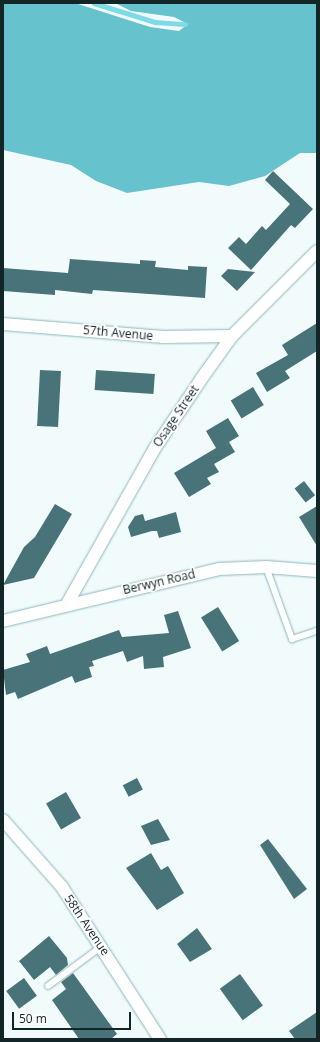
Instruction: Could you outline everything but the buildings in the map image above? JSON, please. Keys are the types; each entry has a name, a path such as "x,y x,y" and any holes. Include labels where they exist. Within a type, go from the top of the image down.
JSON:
{"street":[{"name":"Osage Street","path":"67,604 155,448 232,336 317,251"},
{"name":"57th Avenue","path":"3,324 163,337 232,336"},
{"name":"Berwyn Road","path":"3,621 67,604 219,569 266,567 317,571"},
{"name":"58th Avenue","path":"3,820 62,887 102,946 160,1039"}],"lane":[{"path":"266,567 292,639 317,631"},
{"path":"48,986 102,946"}],"shaded area":[{"path":"3,3 75,3 150,27 179,31 188,24 174,17 131,11 115,3 317,3 317,153 300,153 265,176 229,186 199,182 127,193 96,181 71,165 3,150"}],"waterway":[{"path":"94,3 155,22 185,24"}]}
